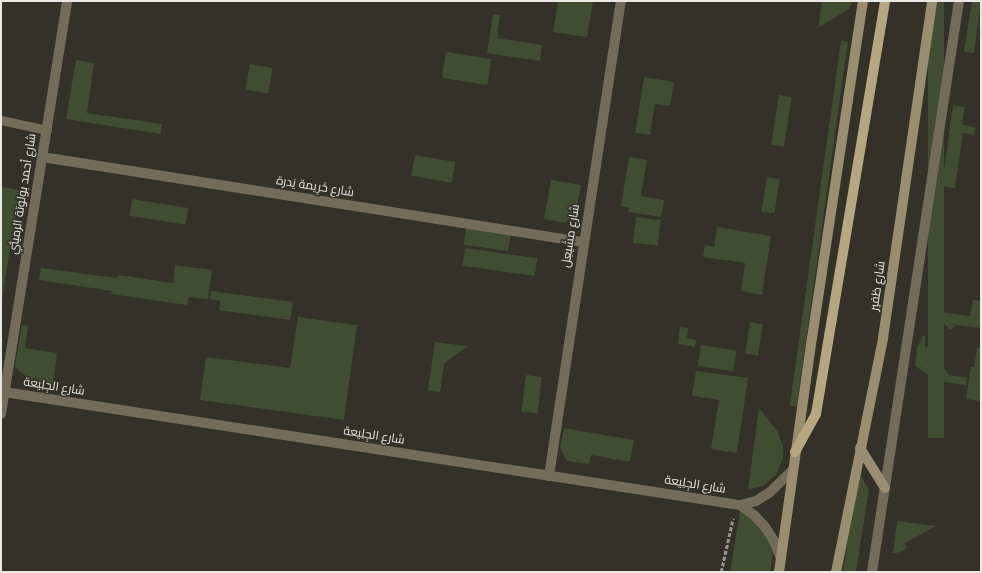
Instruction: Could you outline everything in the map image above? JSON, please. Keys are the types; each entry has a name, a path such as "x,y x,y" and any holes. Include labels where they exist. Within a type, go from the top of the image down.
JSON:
{"main road":[{"path":"779,572 792,471 863,1"},
{"path":"795,452 816,414 885,1"},
{"name":"شارع ظفير","path":"836,572 883,338 932,1"},
{"path":"860,448 885,488"}],"street":[{"name":"شارع أحمد بولوتة الرميثي","path":"1,414 67,1"},
{"name":"شارع مشَيعِل","path":"549,476 583,242 621,1"},
{"path":"872,572 959,1"},
{"name":"شارع خَرِيمة يَدرة","path":"42,157 583,242"},
{"name":"شارع الجِلِيعة","path":"4,392 738,505 756,501 769,493 792,471"},
{"name":"شارع الجِلِيعة","path":"738,505 754,515 765,527 774,541 780,556"}],"lane":[{"path":"1,120 47,130"}],"path":[{"path":"721,572 738,505"}],"green space":[{"path":"558,1 593,1 587,37 553,32"},
{"path":"822,1 853,1 849,9 818,28"},
{"path":"928,1 944,1 944,438 928,438"},
{"path":"972,1 981,1 974,53 964,52"},
{"path":"493,14 500,15 497,38 542,45 540,61 487,53"},
{"path":"841,41 848,42 797,406 790,405"},
{"path":"446,52 491,59 487,85 442,78"},
{"path":"76,60 94,63 87,113 162,124 161,134 66,119"},
{"path":"250,64 273,68 268,94 245,90"},
{"path":"644,77 674,82 670,106 655,104 650,135 635,133"},
{"path":"779,95 792,97 784,146 771,144"},
{"path":"953,105 965,107 962,125 975,127 974,135 963,133 955,188 942,186"},
{"path":"415,155 455,162 452,183 411,176"},
{"path":"629,157 647,160 641,196 664,200 661,217 628,212 629,208 621,206"},
{"path":"767,177 780,179 774,214 762,212"},
{"path":"551,180 581,185 576,212 565,223 544,219"},
{"path":"1,187 19,190 1,307"},
{"path":"132,199 188,208 186,225 129,216"},
{"path":"636,217 661,220 658,246 633,243"},
{"path":"717,227 771,236 762,295 741,291 745,263 703,257 705,245 714,247"},
{"path":"466,228 511,234 508,251 464,245"},
{"path":"465,248 537,258 535,276 462,266"},
{"path":"175,265 212,270 208,299 189,297 187,305 111,294 112,291 39,280 41,268 117,278 118,275 173,283"},
{"path":"211,291 293,302 290,320 219,310 220,301 210,299"},
{"path":"973,300 981,301 981,328 957,325 950,330 943,322 928,333 931,311 970,316"},
{"path":"298,317 357,325 344,420 200,400 206,357 290,368"},
{"path":"750,322 763,324 758,356 745,354"},
{"path":"22,325 28,326 25,348 57,353 53,384 33,381 20,372 15,365"},
{"path":"680,327 688,328 687,338 696,340 695,347 678,344"},
{"path":"933,333 938,340 930,346 936,355 927,361 937,375 945,369 949,375 967,378 966,385 938,381 915,366 917,348 923,336 925,336 925,348 931,344"},
{"path":"435,342 467,346 444,364 440,392 428,390"},
{"path":"701,345 737,351 733,371 698,366"},
{"path":"977,348 981,348 981,401 966,399 971,367 974,367"},
{"path":"696,371 748,378 737,453 711,449 719,400 692,396"},
{"path":"526,375 542,377 537,414 521,412"},
{"path":"759,408 778,432 783,446 783,459 776,475 763,486 748,489"},
{"path":"564,428 634,440 630,462 591,455 589,464 567,461 560,448"},
{"path":"858,471 869,490 856,572 843,572"},
{"path":"740,512 758,515 774,543 770,572 730,572"},
{"path":"897,521 936,526 905,543 907,548 897,553 893,553"}]}
